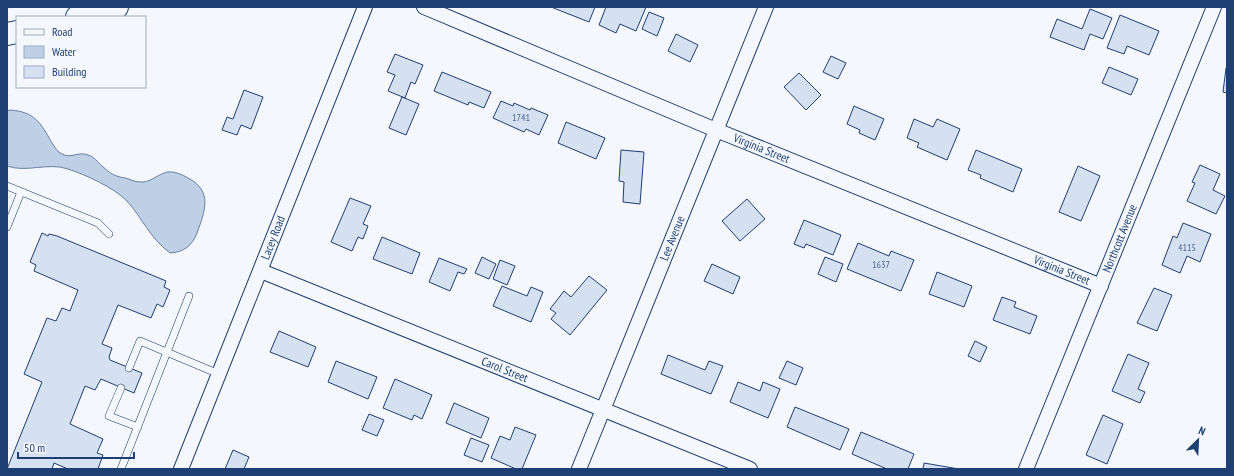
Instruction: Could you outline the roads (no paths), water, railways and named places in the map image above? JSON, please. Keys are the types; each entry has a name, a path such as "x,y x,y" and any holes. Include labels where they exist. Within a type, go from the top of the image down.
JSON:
{"highway":[{"path":"81,16 117,7"}],"street":[{"name":"Lacey Road","path":"181,469 365,7"},
{"name":"Virginia Street","path":"424,7 716,130 1101,286"},
{"name":"Lee Avenue","path":"579,469 766,7"},
{"name":"Northcott Avenue","path":"1026,469 1214,7"},
{"name":"Carol Street","path":"261,271 750,469"}],"lane":[{"path":"7,186 98,223 109,234"},
{"path":"7,227 22,192"},
{"path":"121,469 189,296"},
{"path":"129,368 140,341 219,374"},
{"path":"121,388 109,416 138,427"}],"water":[{"path":"10,110 25,113 36,119 60,153 69,156 85,154 90,156 115,175 136,182 144,182 164,173 173,172 196,183 204,195 205,202 202,217 193,241 187,248 170,253 151,234 127,201 107,186 83,175 60,167 15,168 7,166 7,111"}]}
